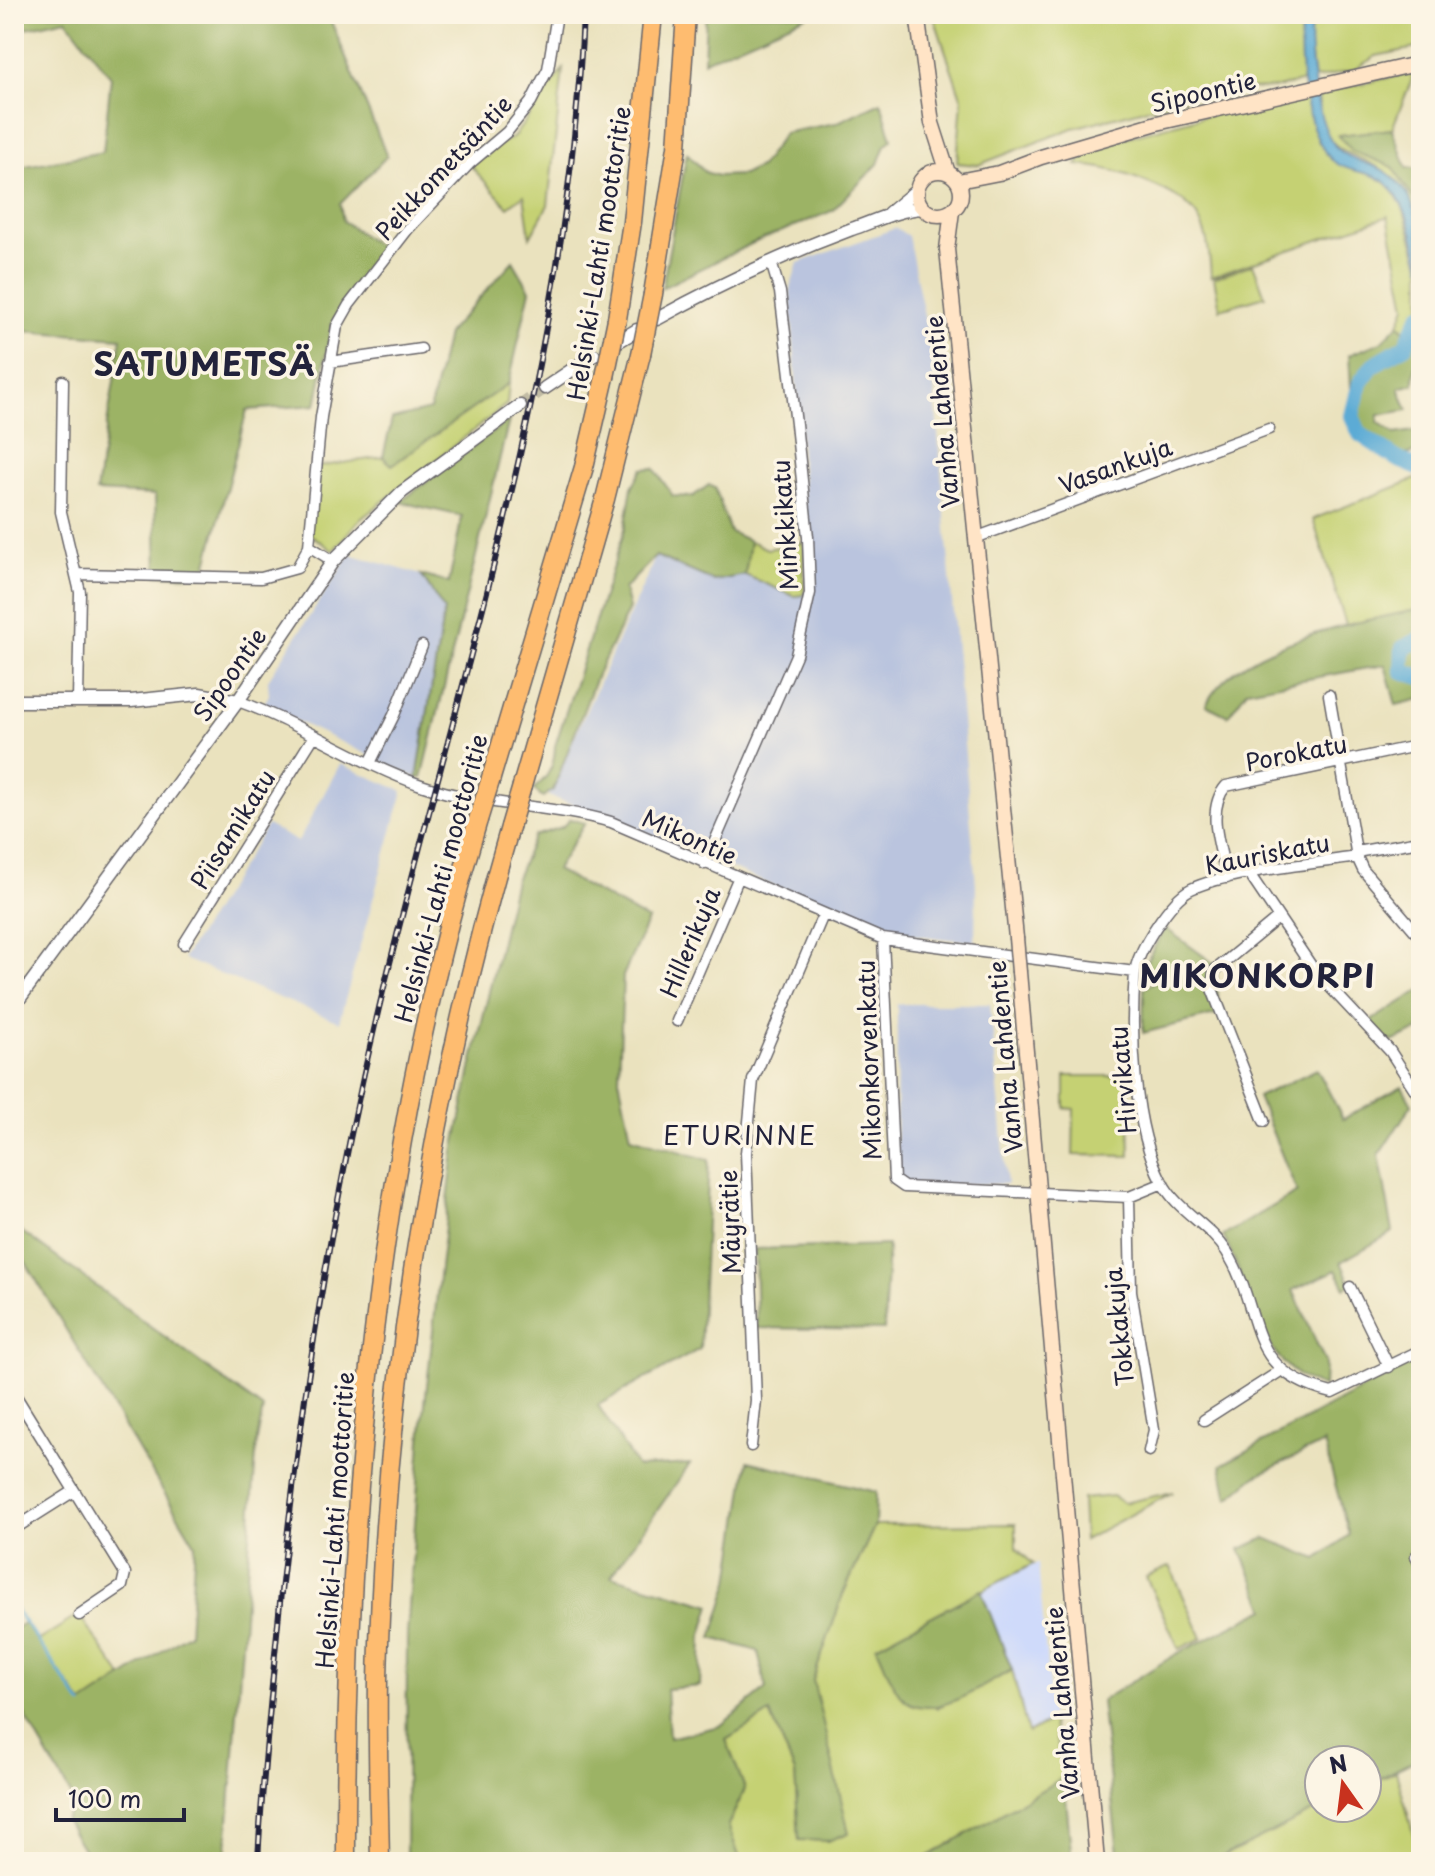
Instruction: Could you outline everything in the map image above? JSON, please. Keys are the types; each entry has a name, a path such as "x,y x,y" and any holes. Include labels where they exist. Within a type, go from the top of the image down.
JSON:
{"highway":[{"name":"Helsinki-Lahti moottoritie","path":"346,1862 347,1665 363,1416 385,1248 410,1099 446,931 584,467 605,377 634,208 653,14"},
{"path":"380,1862 378,1680 395,1416 418,1254 461,1008 605,499 641,354 677,147 686,14"}],"main road":[{"path":"917,14 932,123 929,174 917,190"},
{"name":"Sipoontie","path":"929,174 953,177 999,173 1041,157 1157,123 1421,63"},
{"path":"932,123 953,177"},
{"name":"Sipoontie","path":"955,206 999,173"},
{"name":"Vanha Lahdentie","path":"953,177 955,206 947,249 1016,938 1097,1862"},
{"name":"Vanha Lahdentie","path":"917,190 947,249"},
{"path":"927,211 955,206"}],"street":[{"name":"Peikkometsäntie","path":"309,546 337,326 354,298 415,220 469,164 507,132 531,102 548,69 557,14"},
{"path":"887,216 917,190"},
{"path":"657,319 771,262 887,216 927,211"},
{"name":"Minkkikatu","path":"705,864 796,655 808,608 811,577 805,506 780,292 771,262"},
{"path":"617,342 637,330"},
{"path":"330,362 421,349"},
{"path":"545,388 594,355"},
{"path":"63,381 61,512 80,592 78,700"},
{"name":"Sipoontie","path":"14,1006 238,701 333,561 402,492 520,406"},
{"name":"Vasankuja","path":"975,538 1269,429"},
{"path":"76,574 261,578 297,568 309,546 333,561"},
{"path":"370,763 394,715 422,646"},
{"path":"14,701 131,701 199,694 238,701"},
{"path":"1329,695 1357,854 1363,870 1416,932"},
{"name":"Mikontie","path":"238,701 419,785 456,796 571,811 611,822 883,939 1135,972"},
{"name":"Piisamikatu","path":"184,944 314,736"},
{"name":"Porokatu","path":"1227,878 1216,818 1216,798 1226,786 1421,745"},
{"name":"Kauriskatu","path":"1135,972 1155,929 1180,896 1192,888 1227,878 1414,842"},
{"path":"1250,875 1314,970 1390,1051 1421,1099"},
{"name":"Hillerikuja","path":"677,1021 738,879"},
{"name":"Mäyrätie","path":"751,1446 756,1400 746,1153 753,1080 823,915"},
{"path":"1264,1121 1212,989 1214,971 1278,918"},
{"name":"Mikonkorvenkatu","path":"883,939 894,1180 904,1187 1037,1193"},
{"name":"Hirvikatu","path":"1135,972 1136,1056 1143,1128 1163,1183 1187,1213 1220,1240 1232,1261 1254,1326 1282,1370 1302,1386 1332,1393 1421,1350"},
{"path":"1037,1193 1129,1197 1163,1183"},
{"name":"Tokkakuja","path":"1129,1197 1131,1291 1154,1430 1149,1451"},
{"path":"1350,1287 1389,1367"},
{"path":"1204,1420 1282,1370"},
{"path":"14,1393 125,1573 122,1586 79,1615"},
{"path":"14,1529 74,1491"},
{"path":"1416,1556 1421,1568"}],"shaded area":[{"path":"896,228 908,236 931,351 976,885 975,942 880,931 620,821 548,796 656,556 714,581 745,575 793,596 810,593 790,288 798,263"},
{"path":"350,554 421,575 444,610 417,778 263,705 269,695 268,680"},
{"path":"340,764 403,791 339,1022 183,959 267,825 298,842"},
{"path":"897,1004 990,1004 1007,1184 905,1184 896,1176"},
{"path":"1038,1563 1052,1720 1028,1733 1012,1670 981,1590"}],"green space":[{"path":"14,14 328,14 387,156 340,204 343,221 385,251 347,297 332,324 316,405 247,410 204,576 157,575 155,495 96,492 121,338 22,331 14,321 14,168 103,152 111,77 66,19 14,31"},
{"path":"706,14 811,14 704,61"},
{"path":"933,14 1304,14 1300,28 1304,81 1277,88 1217,90 1073,128 978,165 957,163 962,100"},
{"path":"1312,14 1421,14 1421,47 1376,56 1354,70 1314,79 1309,41"},
{"path":"563,69 548,205 530,237 524,195 508,207 469,164 490,147 513,138"},
{"path":"1411,73 1412,79 1392,129 1339,135 1354,149 1380,158 1399,173 1413,195 1421,229 1410,200 1396,180 1332,141 1320,115 1318,93"},
{"path":"1284,95 1285,102 1307,96 1319,143 1352,170 1370,173 1389,185 1402,205 1421,268 1421,305 1408,334 1399,324 1406,306 1388,216 1211,277 1207,240 1196,215 1187,205 1161,189 1127,175 1077,165 1090,147"},
{"path":"881,102 892,139 885,145 878,164 832,211 753,243 662,288 687,153 705,172 718,176 743,175 761,166 784,133 836,123"},
{"path":"1392,129 1407,168 1421,168 1421,210 1393,167 1352,151 1338,135"},
{"path":"513,261 530,290 509,383 392,465 383,457 392,419 430,410 447,334"},
{"path":"1253,264 1265,296 1220,309 1214,278"},
{"path":"1399,324 1408,334 1405,340 1366,371 1352,403 1349,355 1381,342"},
{"path":"1421,327 1414,384 1399,388 1408,410 1379,415 1378,422 1395,434 1421,430 1421,451 1398,457 1362,433 1355,417 1355,407 1360,388 1369,372 1407,346"},
{"path":"509,383 507,404 357,522 333,551 310,534 316,467 383,457 392,465"},
{"path":"509,420 422,778 417,778 444,610 421,575 449,583 462,516 400,502"},
{"path":"654,468 673,496 692,497 709,485 715,488 730,532 750,541 745,575 714,581 656,556 624,589 629,609 597,675 553,790 543,797 533,789 547,776 554,759 555,746 625,529 632,487 642,469"},
{"path":"1421,477 1421,609 1346,625 1313,519"},
{"path":"750,541 767,549 804,543 804,595 794,596 745,575"},
{"path":"1421,609 1421,636 1400,647 1400,672 1421,680 1421,699 1396,705 1385,665 1247,690 1228,716 1206,705 1221,684 1243,666 1270,651 1333,629"},
{"path":"1421,641 1421,675 1403,669 1405,649"},
{"path":"570,819 585,823 556,870 648,920 623,976 619,1078 631,1137 709,1160 700,1349 598,1405 637,1467 690,1464 611,1576 711,1605 702,1635 700,1686 666,1689 669,1738 720,1726 766,1689 758,1651 712,1638 730,1581 748,1461 876,1492 875,1525 844,1592 813,1680 849,1833 828,1841 799,1840 795,1772 770,1713 726,1740 745,1789 728,1825 741,1862 406,1862 407,1635 421,1440 454,1151 515,880 534,836 562,827"},
{"path":"1165,928 1216,965 1219,1014 1143,1033 1144,988 1154,982 1153,976 1147,973 1146,962"},
{"path":"1421,990 1421,1029 1389,1043 1369,1022"},
{"path":"1317,1069 1343,1119 1402,1086 1412,1104 1379,1155 1393,1232 1341,1262 1351,1285 1345,1288 1336,1270 1293,1290 1325,1362 1324,1387 1302,1378 1284,1363 1271,1346 1223,1236 1297,1192 1258,1097"},
{"path":"1065,1076 1128,1076 1130,1156 1073,1155 1074,1109 1065,1108"},
{"path":"14,1226 263,1409 257,1440 226,1862 91,1862 65,1820 75,1802 14,1697 14,1629 24,1623 83,1704 189,1633 195,1544 14,1243"},
{"path":"888,1245 884,1330 757,1328 755,1249"},
{"path":"1421,1357 1421,1757 1383,1777 1383,1744 1303,1744 1303,1817 1212,1862 1119,1862 1101,1701 1176,1654 1266,1609 1240,1549 1266,1538 1317,1559 1349,1535 1324,1443 1257,1475 1228,1499 1221,1465"},
{"path":"1173,1492 1084,1540 1082,1499 1113,1496 1124,1503"},
{"path":"1016,1524 1016,1548 1033,1564 877,1646 937,1708 1012,1670 1028,1733 1052,1720 1064,1777 919,1862 741,1862 728,1825 745,1789 726,1740 770,1713 795,1772 799,1840 813,1680 844,1592 875,1525"},
{"path":"1170,1566 1202,1638 1179,1649 1146,1577"},
{"path":"981,1590 1012,1670 956,1700 926,1707 912,1704 897,1691 876,1646"},
{"path":"79,1615 123,1678 82,1705 37,1641"},
{"path":"1396,1771 1421,1862 1212,1862 1303,1817 1303,1824 1383,1824 1383,1777"},
{"path":"1064,1777 1072,1862 919,1862"}],"water":[{"path":"1304,14 1312,14 1310,45 1314,85 1330,139 1343,153 1383,170 1404,189 1418,226 1421,268 1407,216 1391,188 1379,178 1336,163 1325,152 1317,136 1302,70 1300,48"}],"waterway":[{"path":"1421,314 1405,346 1373,365 1360,383 1352,416 1360,434 1397,459 1421,469"},
{"path":"1421,639 1403,648 1402,671 1421,677"},
{"path":"14,1607 82,1705"}],"tunnel":[{"path":"520,406 545,388"}],"railway":[{"path":"258,1862 274,1664 293,1490 332,1231 387,975 510,499 536,379 558,259 574,137 583,14"}],"district":[{"name":"SATUMETSÄ","path":"205,363"},
{"name":"MIKONKORPI","path":"1258,975"},
{"name":"ETURINNE","path":"740,1134"}]}
